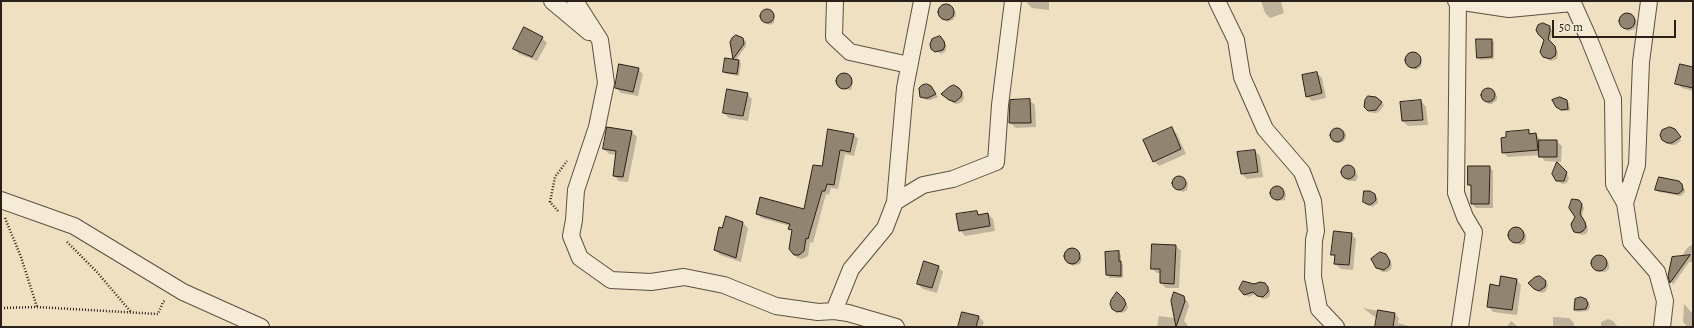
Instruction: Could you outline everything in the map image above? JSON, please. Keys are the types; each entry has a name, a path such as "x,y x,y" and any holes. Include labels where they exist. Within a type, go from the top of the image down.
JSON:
{"street":[{"path":"552,1 600,40"},
{"path":"575,1 600,40 606,83 597,127 576,190 574,220 571,236 580,258 611,280 651,282 684,277 724,285 776,306 818,312 834,311 848,313 896,327"},
{"path":"836,1 834,37 850,52 909,65"},
{"path":"834,311 850,269 885,228 895,202 905,88 922,1"},
{"path":"895,202 923,185 953,179 996,162 1000,105 1013,1"},
{"path":"1217,1 1236,40 1242,77 1265,129 1302,172 1313,201 1316,230 1314,240 1313,276 1319,309 1336,327"},
{"path":"1460,327 1474,232 1465,217 1456,192 1457,1 1501,4 1509,9 1572,2 1589,39 1613,99 1614,184 1624,203 1631,242 1658,272 1665,302 1662,327"},
{"path":"1624,203 1637,164 1641,62 1649,1"},
{"path":"1,200 74,226 183,292 261,327"}],"path":[{"path":"1,213 6,219 21,257 37,308"},
{"path":"65,240 96,271 131,312"},
{"path":"1,308 37,308 158,314 163,302 183,292"}],"building":[{"path":"946,4 952,6 954,12 952,18 946,20 940,18 938,12 940,6"},
{"path":"764,9 770,9 774,13 774,19 770,23 764,23 760,19 760,13"},
{"path":"1627,13 1633,15 1635,21 1633,27 1627,29 1621,27 1619,21 1621,15"},
{"path":"1543,23 1550,26 1548,39 1555,46 1555,56 1550,59 1543,57 1540,52 1544,40 1536,30 1538,25"},
{"path":"524,27 543,37 532,57 513,49"},
{"path":"736,35 743,38 744,44 733,59 730,42"},
{"path":"940,36 944,41 945,46 943,50 935,52 931,49 930,44 932,39"},
{"path":"1476,39 1492,39 1492,57 1477,58"},
{"path":"1413,52 1420,57 1421,60 1416,67 1413,68 1406,63 1405,60 1410,53"},
{"path":"725,58 739,60 737,74 723,72"},
{"path":"619,64 639,68 633,92 615,88"},
{"path":"1680,64 1693,67 1693,88 1675,84"},
{"path":"1317,72 1322,93 1306,97 1302,75"},
{"path":"844,73 851,78 852,81 847,88 844,89 837,84 836,81 841,74"},
{"path":"927,84 931,86 936,94 928,98 920,97 919,88 922,85"},
{"path":"954,85 962,92 961,97 955,102 949,100 941,94 949,87"},
{"path":"1485,88 1491,88 1495,92 1495,98 1491,102 1485,102 1481,98 1481,92"},
{"path":"727,89 748,93 743,116 723,113"},
{"path":"1368,96 1376,97 1382,102 1376,110 1368,111 1364,107 1365,100"},
{"path":"1560,97 1567,100 1568,109 1561,110 1556,107 1552,100"},
{"path":"1030,99 1031,123 1009,123 1010,100"},
{"path":"1421,100 1423,120 1402,121 1400,102"},
{"path":"607,127 632,131 623,177 613,176 616,151 603,149"},
{"path":"1172,127 1181,149 1153,162 1143,140"},
{"path":"1670,127 1675,129 1681,137 1672,143 1667,143 1662,140 1660,135 1662,130"},
{"path":"1337,128 1342,130 1344,135 1342,140 1337,142 1332,140 1330,135 1332,130"},
{"path":"828,129 854,134 850,152 840,150 834,185 827,184 825,191 822,191 808,239 806,238 804,251 799,255 794,255 789,249 792,230 788,229 790,224 756,214 760,197 804,209 813,165 822,166"},
{"path":"1529,130 1529,134 1536,133 1538,150 1502,153 1501,138 1506,137 1506,132"},
{"path":"1539,140 1557,140 1557,157 1539,157"},
{"path":"1255,150 1258,172 1241,174 1237,152"},
{"path":"1557,162 1567,172 1564,181 1556,181 1552,174"},
{"path":"1345,165 1351,165 1355,169 1355,175 1351,179 1345,179 1341,175 1341,169"},
{"path":"1468,166 1490,166 1489,204 1471,204 1471,185 1468,185"},
{"path":"1179,176 1184,178 1186,183 1184,188 1179,190 1174,188 1172,183 1174,178"},
{"path":"1659,177 1679,181 1682,184 1683,190 1678,194 1655,190"},
{"path":"1274,186 1280,186 1284,190 1284,196 1280,200 1274,200 1270,196 1270,190"},
{"path":"1364,191 1370,191 1375,194 1376,200 1373,203 1369,205 1363,202"},
{"path":"1572,199 1579,200 1582,204 1580,214 1586,227 1579,233 1574,232 1571,224 1575,217 1569,208"},
{"path":"977,211 978,215 988,213 990,226 959,231 956,214"},
{"path":"726,216 743,222 736,258 714,250 719,227 722,228"},
{"path":"1516,227 1522,229 1524,235 1522,241 1516,243 1510,241 1508,235 1510,229"},
{"path":"1334,231 1352,233 1349,265 1334,264 1335,255 1331,255"},
{"path":"1152,244 1176,245 1174,284 1160,283 1160,269 1151,269"},
{"path":"1069,248 1075,248 1080,253 1078,262 1075,264 1069,264 1064,259 1064,253"},
{"path":"1119,251 1121,276 1106,275 1105,252"},
{"path":"1380,252 1386,254 1390,261 1389,266 1384,270 1376,268 1371,259"},
{"path":"1596,255 1602,255 1607,260 1605,269 1602,271 1596,271 1591,266 1591,260"},
{"path":"1690,255 1670,283 1668,276 1672,257"},
{"path":"924,261 939,266 932,288 917,284"},
{"path":"1501,276 1517,279 1512,310 1487,307 1490,284 1499,286"},
{"path":"1540,276 1546,281 1545,287 1539,291 1534,289 1528,283 1535,277"},
{"path":"1243,281 1254,284 1260,282 1265,283 1268,287 1268,292 1263,297 1257,296 1253,292 1244,295 1239,289"},
{"path":"1117,292 1124,299 1126,304 1122,311 1117,312 1112,309 1110,304"},
{"path":"1174,292 1184,296 1185,301 1176,327 1171,301"},
{"path":"1581,297 1586,299 1588,304 1586,309 1574,310 1575,299"},
{"path":"1378,310 1395,313 1393,327 1375,327"},
{"path":"962,312 979,316 976,327 958,327"}]}
